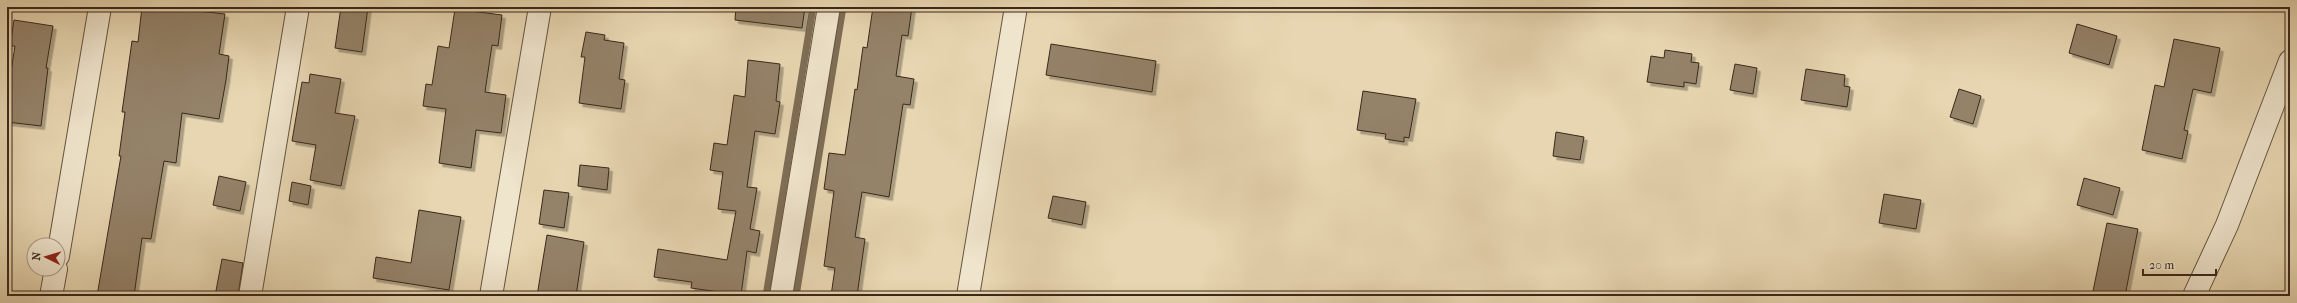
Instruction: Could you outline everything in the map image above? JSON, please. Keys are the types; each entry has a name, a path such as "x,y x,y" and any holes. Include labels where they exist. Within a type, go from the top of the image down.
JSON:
{"street":[{"path":"61,237 100,7"},
{"path":"250,296 298,7"},
{"path":"491,296 540,7"},
{"path":"781,296 829,7"},
{"path":"968,296 1016,7"},
{"path":"2194,296 2227,225 2290,61"},
{"path":"51,296 55,277"}],"building":[{"path":"142,7 190,7 189,10 225,14 219,54 229,56 226,80 219,119 182,113 176,163 164,161 151,239 142,238 134,296 97,296 121,156 119,156 125,112 122,112 132,41 138,42"},
{"path":"341,7 368,7 362,52 335,48"},
{"path":"736,7 805,7 802,28 735,20"},
{"path":"873,7 912,7 908,36 902,35 896,76 914,79 910,105 903,104 889,197 862,192 855,237 865,239 857,296 831,296 835,268 824,266 834,191 824,189 829,153 845,155 855,89 857,90 863,47 867,48"},
{"path":"455,9 502,15 498,46 492,45 485,92 506,95 501,133 476,130 471,168 439,163 446,109 423,106 426,84 432,85 438,46 449,48"},
{"path":"14,20 53,26 46,68 48,68 41,126 7,122 7,97 15,46 10,46"},
{"path":"2077,24 2117,36 2109,65 2069,53"},
{"path":"586,32 605,35 604,40 624,43 619,79 625,80 621,109 579,103 585,57 581,57"},
{"path":"2174,39 2220,48 2211,93 2193,89 2184,130 2188,131 2182,159 2142,150 2155,85 2164,87"},
{"path":"1051,44 1156,61 1152,92 1046,75"},
{"path":"1665,50 1692,54 1691,62 1699,63 1696,84 1684,82 1684,87 1647,82 1651,56 1664,58"},
{"path":"748,60 780,64 776,101 780,102 775,134 755,131 747,187 757,188 750,229 760,231 756,253 747,251 741,295 691,288 692,282 654,277 658,249 727,260 736,211 718,209 723,172 710,170 714,143 727,145 734,95 745,97"},
{"path":"1735,64 1757,68 1753,94 1730,90"},
{"path":"1806,69 1845,75 1844,86 1850,87 1847,107 1801,100"},
{"path":"310,74 341,79 335,113 355,116 341,186 310,180 316,145 292,141 302,82 309,83"},
{"path":"1959,89 1981,96 1973,124 1950,117"},
{"path":"1363,91 1416,99 1409,138 1404,137 1404,142 1385,139 1386,134 1357,130"},
{"path":"1556,132 1584,137 1580,160 1553,156"},
{"path":"580,165 609,168 607,190 578,186"},
{"path":"219,176 246,182 240,211 213,205"},
{"path":"2084,178 2120,188 2113,215 2077,205"},
{"path":"292,182 311,186 308,205 289,201"},
{"path":"544,190 569,193 564,228 539,224"},
{"path":"1884,194 1921,200 1916,229 1879,223"},
{"path":"1053,196 1086,202 1082,225 1048,218"},
{"path":"419,210 461,217 449,290 373,278 376,257 411,263"},
{"path":"2107,223 2138,229 2125,296 2092,296"},
{"path":"547,235 584,242 576,296 537,296"},
{"path":"222,259 243,263 238,296 215,296"}],"waterway":[{"path":"766,296 813,7"},
{"path":"796,296 843,7"}]}
